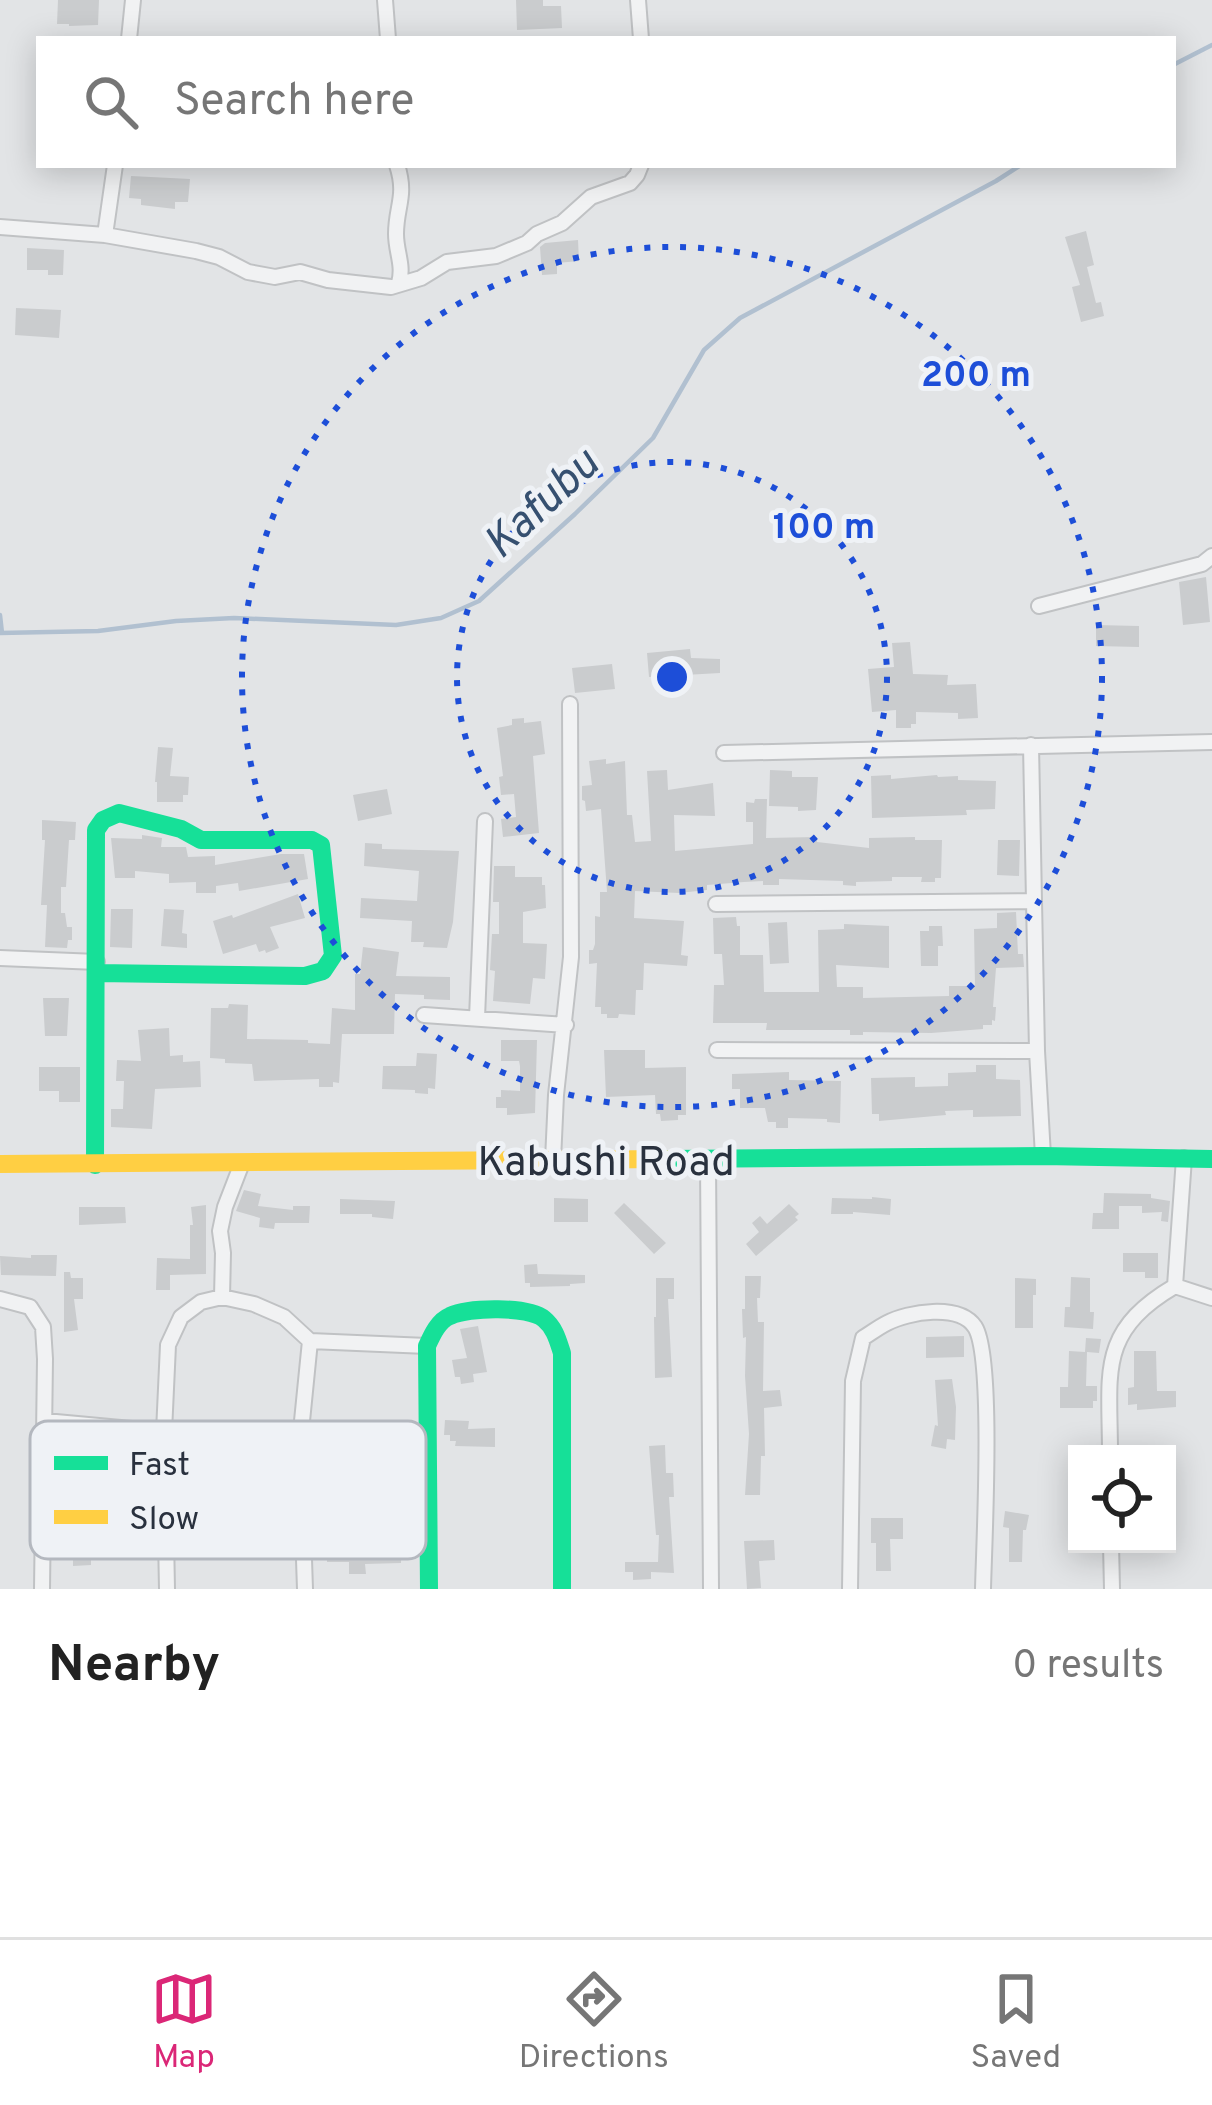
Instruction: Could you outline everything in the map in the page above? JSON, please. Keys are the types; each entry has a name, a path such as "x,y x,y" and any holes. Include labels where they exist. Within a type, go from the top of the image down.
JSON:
{"street":[{"path":"129,36 133,0"},
{"path":"386,0 388,36"},
{"path":"638,0 641,36"},
{"path":"105,235 115,168"},
{"path":"398,168 403,196 396,230 402,266 398,283"},
{"path":"0,227 105,235 196,251 248,272 275,277 300,272 391,287 421,278 448,262 496,256 527,243 562,223 591,197 630,183 640,168"},
{"path":"1039,606 1202,564 1212,556"},
{"path":"554,1160 571,957 570,704"},
{"path":"724,753 1212,742"},
{"path":"1031,745 1043,1156"},
{"path":"0,958 97,968 163,976 322,973 333,956 321,845 312,839 201,839 130,814 103,820 95,844 97,968 95,1165"},
{"path":"477,1018 485,821"},
{"path":"716,904 1034,901"},
{"path":"424,1015 566,1024"},
{"path":"717,1050 1037,1051"},
{"name":"Kabushi Road","path":"0,1164 1043,1156 1212,1159"},
{"path":"1175,1286 1184,1158"},
{"path":"708,1160 710,1589"},
{"path":"222,1298 220,1231 242,1163"},
{"path":"1110,1445 1112,1355 1119,1337 1146,1304 1175,1286 1212,1298"},
{"path":"165,1421 168,1345 181,1317 201,1302 222,1298 254,1304 284,1317 310,1341 427,1346"},
{"path":"0,1299 30,1307 43,1327 45,1421"},
{"path":"430,1589 427,1346 436,1328 451,1316 504,1308 545,1318 558,1331 563,1377 562,1589"},
{"path":"850,1589 853,1381 863,1338 890,1321 936,1312 965,1318 977,1331 985,1375 983,1589"},
{"path":"302,1421 310,1341"},
{"path":"1111,1553 1112,1589"},
{"path":"42,1589 43,1559"},
{"path":"166,1559 167,1589"},
{"path":"304,1559 305,1589"}],"building":[{"path":"58,0 99,0 98,25 57,24"},
{"path":"516,0 561,6 562,28 517,30"},
{"path":"131,176 190,179 188,202 175,202 175,209 141,205 141,199 129,198"},
{"path":"1086,231 1094,265 1087,267 1104,316 1081,322 1072,287 1080,285 1065,237"},
{"path":"578,240 579,261 557,263 557,274 542,275 540,247"},
{"path":"27,248 64,250 63,275 27,270"},
{"path":"16,308 61,310 59,338 15,335"},
{"path":"1206,577 1210,622 1183,625 1179,582"},
{"path":"1096,625 1139,626 1139,647 1096,646"},
{"path":"910,642 913,674 948,675 947,685 976,684 978,718 916,712 911,728 896,728 896,710 872,712 868,669 894,667 892,643"},
{"path":"690,649 691,658 720,659 720,673 649,677 647,653"},
{"path":"612,664 615,689 575,693 572,668"},
{"path":"524,718 524,723 541,721 545,754 533,756 539,833 503,837 501,819 516,817 514,794 501,795 497,728"},
{"path":"158,747 173,748 170,776 189,777 183,802 157,802"},
{"path":"606,759 606,764 625,761 627,815 632,815 635,842 651,841 647,771 667,770 668,790 713,783 715,816 674,815 675,851 753,844 753,822 746,822 746,802 767,799 766,838 817,837 817,842 869,848 869,838 942,840 941,878 921,882 922,877 892,877 892,881 856,882 856,886 843,885 843,881 779,879 779,885 763,885 763,881 707,885 707,890 679,893 635,891 634,918 684,921 681,955 688,956 687,966 644,963 643,990 636,990 635,1015 607,1018 601,1007 595,1007 597,963 589,964 595,916 600,917 600,892 607,892 601,809 586,811 582,800 582,786 592,785 589,761"},
{"path":"770,770 792,771 792,777 818,777 816,810 769,806"},
{"path":"891,775 891,779 937,775 996,781 995,809 966,810 967,815 872,818 871,776"},
{"path":"387,789 392,814 358,821 353,795"},
{"path":"42,820 76,822 75,840 69,840 66,887 61,887 61,913 65,913 67,927 72,927 67,948 45,947"},
{"path":"142,835 162,838 161,847 186,847 188,857 215,856 215,865 304,854 308,879 239,891 238,883 216,886 216,893 196,893 196,882 169,883 169,874 135,871 135,878 115,878 111,838 142,839"},
{"path":"998,840 1020,840 1019,876 997,875"},
{"path":"365,843 382,844 382,849 459,851 447,948 411,942 412,921 360,918 361,898 417,901 419,871 364,866"},
{"path":"494,866 515,866 515,877 542,877 545,885 546,908 523,912 523,943 547,944 545,979 533,978 530,1004 493,1001 492,934 499,934 499,902 493,902"},
{"path":"298,894 305,918 270,927 279,948 259,952 256,944 223,954 213,921"},
{"path":"111,909 133,909 132,948 110,947"},
{"path":"164,909 184,910 182,933 187,934 187,948 161,946"},
{"path":"1016,912 1018,954 1023,954 1024,967 996,968 995,1021 983,1029 850,1035 850,1030 766,1030 767,1023 713,1023 714,985 724,985 722,954 714,954 713,918 736,917 740,955 763,955 764,992 819,992 818,930 844,929 844,924 889,926 889,968 836,965 837,987 863,987 863,998 949,996 949,986 975,986 974,929 997,928 997,913"},
{"path":"787,922 789,963 770,964 768,923"},
{"path":"929,926 942,926 938,966 921,966 920,931 929,931"},
{"path":"363,947 399,952 396,976 450,977 450,1000 395,994 394,1034 342,1034 339,1083 333,1082 333,1087 319,1087 319,1079 254,1081 252,1064 210,1058 211,1008 228,1008 229,1004 248,1005 247,1039 330,1044 332,1008 355,1010 355,974 360,974"},
{"path":"43,998 69,998 67,1036 45,1036"},
{"path":"169,1028 170,1056 183,1055 183,1062 200,1061 201,1087 155,1089 152,1129 111,1127 111,1109 123,1109 124,1081 116,1081 117,1060 141,1061 138,1030"},
{"path":"501,1040 537,1040 535,1113 507,1115 507,1108 496,1108 501,1090 520,1091 519,1061 501,1061"},
{"path":"604,1050 645,1050 645,1068 686,1067 686,1115 661,1121 655,1095 606,1097"},
{"path":"417,1053 437,1054 435,1089 428,1088 428,1094 382,1089 383,1066 416,1066"},
{"path":"976,1065 996,1065 996,1079 1020,1080 1021,1116 973,1117 973,1110 879,1121 879,1114 872,1114 871,1078 915,1077 915,1087 948,1086 948,1073 976,1072"},
{"path":"39,1067 80,1067 80,1102 59,1102 59,1091 39,1091"},
{"path":"789,1072 789,1080 841,1081 840,1123 788,1118 788,1128 776,1128 776,1122 768,1122 765,1108 740,1108 740,1089 732,1089 732,1074"},
{"path":"244,1190 261,1194 258,1206 293,1210 293,1206 310,1206 309,1223 259,1227 260,1218 236,1211"},
{"path":"1104,1193 1151,1194 1151,1198 1170,1201 1168,1222 1161,1221 1162,1212 1142,1213 1142,1206 1119,1206 1119,1229 1092,1229 1093,1213 1103,1213"},
{"path":"554,1198 588,1199 588,1222 554,1222"},
{"path":"832,1198 891,1199 890,1215 831,1214"},
{"path":"340,1199 395,1201 393,1219 340,1214"},
{"path":"624,1203 666,1243 654,1254 614,1213"},
{"path":"789,1204 799,1214 798,1220 756,1256 746,1244 759,1232 752,1223 760,1216 767,1224"},
{"path":"206,1205 206,1274 170,1275 170,1290 156,1290 157,1258 190,1259 191,1207"},
{"path":"79,1207 125,1207 126,1223 79,1225"},
{"path":"1123,1253 1158,1253 1158,1278 1145,1278 1145,1272 1123,1272"},
{"path":"57,1255 56,1276 1,1275 0,1256"},
{"path":"537,1264 538,1274 585,1275 585,1283 530,1287 525,1283 524,1265"},
{"path":"64,1272 70,1272 71,1278 83,1278 83,1299 74,1299 78,1330 64,1332"},
{"path":"745,1276 761,1276 757,1298 758,1322 764,1322 763,1391 780,1390 782,1406 764,1408 760,1495 745,1495 749,1434 742,1309"},
{"path":"1071,1277 1090,1278 1093,1329 1064,1327"},
{"path":"656,1278 674,1278 674,1299 668,1299 672,1377 655,1378"},
{"path":"1015,1278 1036,1279 1033,1328 1015,1328"},
{"path":"478,1326 487,1372 473,1374 474,1382 461,1384 452,1360 467,1358 460,1329"},
{"path":"964,1336 964,1357 926,1358 926,1337"},
{"path":"1086,1338 1101,1339 1099,1353 1087,1352 1086,1386 1097,1386 1097,1401 1093,1408 1060,1408 1060,1387 1068,1387 1069,1351 1085,1352"},
{"path":"1134,1351 1156,1351 1157,1391 1176,1391 1176,1407 1137,1410 1137,1404 1128,1405 1128,1388 1134,1387"},
{"path":"952,1379 955,1440 947,1439 946,1449 931,1446 938,1426 935,1380"},
{"path":"445,1420 469,1421 468,1429 495,1428 495,1447 455,1446 450,1435 444,1435"},
{"path":"665,1445 666,1473 673,1473 674,1497 669,1497 674,1573 651,1572 651,1579 633,1580 633,1572 625,1572 625,1562 658,1562 649,1446"},
{"path":"1005,1511 1029,1515 1023,1530 1022,1562 1009,1562"},
{"path":"871,1518 903,1518 903,1539 890,1539 891,1571 876,1571"},
{"path":"774,1540 775,1560 759,1561 761,1588 747,1589 744,1541"},
{"path":"73,1559 91,1559 91,1565 73,1566"},
{"path":"401,1559 401,1563 365,1564 366,1574 349,1574 349,1562 327,1562"}],"waterway":[{"name":"Kafubu","path":"1176,63 1212,45"},
{"name":"Kafubu","path":"0,633 98,631 234,618 396,625 441,618 479,601 653,438 704,350 740,318 1016,168"},
{"path":"0,615 2,633"}],"traffic: fast":[{"path":"95,1165 96,830 103,820 119,813 181,829 201,840 312,840 321,845 333,956 323,971 305,976 97,973"},
{"path":"666,1159 1212,1159"},
{"path":"429,1589 427,1346 450,1316 498,1309 544,1319 562,1353 562,1589"}],"traffic: slow":[{"path":"0,1164 666,1159"}]}
